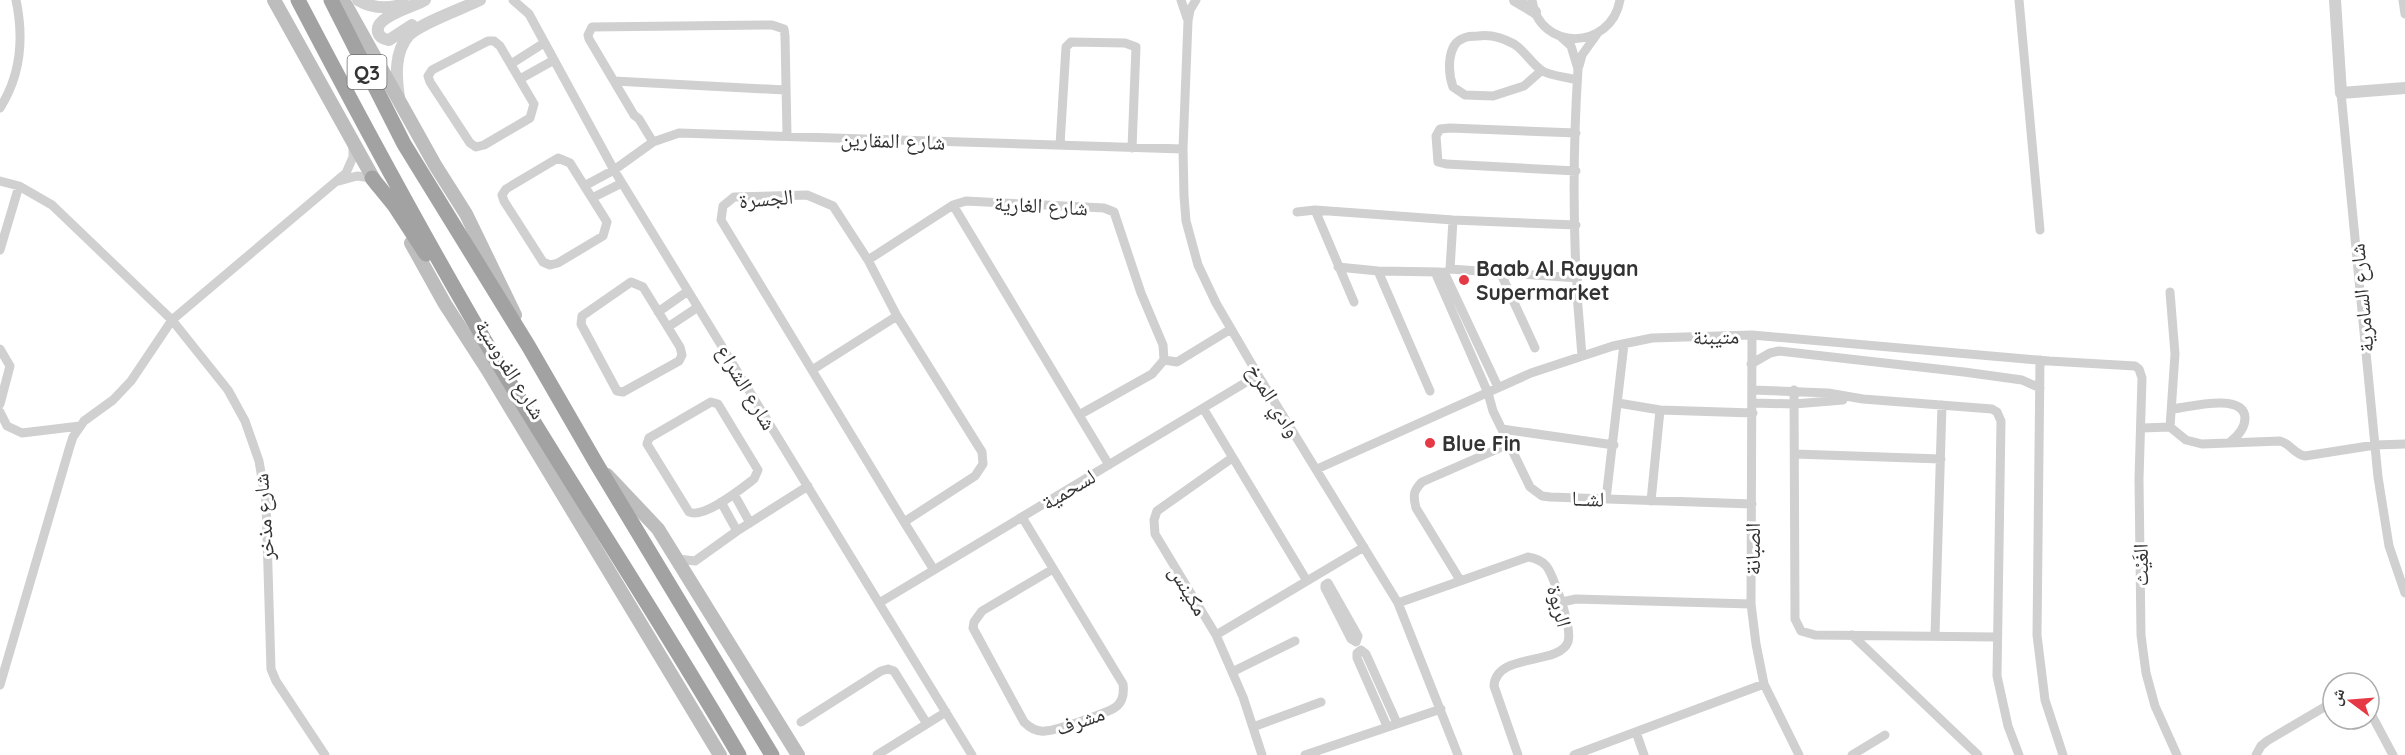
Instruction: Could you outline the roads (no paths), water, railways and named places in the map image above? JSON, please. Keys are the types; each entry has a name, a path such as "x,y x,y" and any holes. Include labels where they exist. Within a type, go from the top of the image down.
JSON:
{"highway":[{"name":"شارع الفروسية","path":"298,0 472,317 685,662 739,755"},
{"name":"شارع الفروسية","path":"331,0 404,144 529,347 772,755"},
{"path":"372,178 394,205 436,269 472,317"},
{"path":"685,662 697,694 732,755"}],"main road":[{"name":"شارع الفروسية","path":"274,0 353,146 445,304 488,369 720,755"},
{"name":"شارع الفروسية","path":"343,0 479,238 529,347"},
{"name":"شارع الفروسية","path":"596,463 658,529 798,755"}],"street":[{"path":"0,108 8,96 17,70 21,43 16,0"},
{"path":"358,0 378,8 392,8 414,0"},
{"path":"425,0 383,18 378,26 380,36 389,40 394,39 422,18 447,15"},
{"path":"399,101 396,77 399,56 410,35 480,0"},
{"name":"شارع الشراع","path":"513,0 529,14"},
{"name":"شارع الشراع","path":"527,0 529,14 544,44 614,170 972,755"},
{"name":"وادي المرخ","path":"1181,0 1188,21"},
{"name":"وادي المرخ","path":"1196,0 1188,21 1183,149 1186,221 1192,246 1206,284 1231,329 1398,603 1458,755"},
{"path":"1515,0 1533,6 1543,24 1571,46 1578,69"},
{"path":"1617,10 1620,0"},
{"path":"1582,356 1576,225 1578,69 1582,55 1627,0"},
{"path":"2019,0 2040,230"},
{"name":"شارع السامرية","path":"2335,0 2375,445 2384,519 2405,593"},
{"path":"2403,0 2405,14"},
{"path":"650,144 589,39 590,31 596,26 772,25 784,29 784,135"},
{"path":"1561,37 1584,38 1598,33"},
{"path":"1541,70 1524,86 1515,90 1493,96 1466,95 1453,87 1450,77 1451,54 1455,44 1464,38 1485,35 1500,37 1530,57 1541,70 1577,80"},
{"path":"494,40 520,79 534,104 530,118 484,145 476,147 470,143 428,76 432,70 494,40"},
{"path":"1060,145 1066,47 1071,42 1125,43 1136,47 1132,148"},
{"path":"511,64 544,44"},
{"path":"520,79 554,60"},
{"path":"614,81 785,90"},
{"path":"2342,93 2405,88"},
{"path":"1576,133 1440,129 1436,136 1438,162 1576,171"},
{"name":"شارع المقارين","path":"586,185 614,170 650,144 679,133 1183,149"},
{"path":"0,685 70,446 80,426 126,387 172,320 337,182 350,166 353,146"},
{"path":"558,158 570,163 586,185 608,222 603,236 558,263 550,265 543,262 502,195 506,189 558,158"},
{"path":"337,182 357,176 372,178"},
{"name":"شارع مذخر","path":"0,181 18,186 52,205 172,320 228,390 245,421 259,461 266,502 271,669 276,681 325,755"},
{"path":"594,197 622,183"},
{"path":"0,250 18,186"},
{"name":"الجسرة","path":"904,522 975,476 983,464 981,452 897,316 868,260 833,206 820,198 807,195 734,197 723,206 721,220 904,522 934,570"},
{"name":"شارع الغارية","path":"1109,465 953,205 966,201 1104,207 1114,212 1141,293 1163,345 1164,360"},
{"path":"868,260 953,205"},
{"path":"1297,212 1315,210 1453,220 1576,225"},
{"path":"1315,210 1354,302"},
{"path":"1453,220 1443,271 1497,387"},
{"path":"1338,267 1378,271 1443,271 1578,278"},
{"path":"1378,271 1430,391"},
{"name":"لشــا","path":"1443,271 1493,411 1530,487 1535,492 1542,496 1752,504"},
{"path":"1501,274 1535,348"},
{"path":"631,282 643,287 658,312 680,347 682,354 679,361 628,391 617,391 583,331 582,316 631,282"},
{"path":"658,312 688,291"},
{"path":"2170,292 2175,354 2170,428"},
{"path":"668,327 698,307"},
{"path":"812,370 897,316"},
{"path":"1079,415 1152,374 1164,360 1177,362 1231,329"},
{"name":"متيبنة","path":"1317,469 1497,387 1582,356 1652,338 1752,335 2040,360 2128,365 2139,369"},
{"name":"الصبانة","path":"1752,335 1751,604 1764,684 1799,755"},
{"path":"1606,499 1624,344"},
{"path":"0,349 10,366 2,383 0,404"},
{"name":"متيبنة","path":"1751,364 1770,353 1779,351 2022,380 2040,388"},
{"path":"2040,360 2037,635 2045,700 2063,755"},
{"name":"الغَيْث","path":"2139,369 2142,378 2139,479 2141,635 2146,674 2155,706 2177,755"},
{"name":"لسحمية","path":"879,603 1258,375"},
{"path":"1752,390 1794,390 1863,399 1992,409 2000,416 1996,676 2003,708 2019,755"},
{"path":"1794,390 1795,619 1797,626 1808,634 1996,637"},
{"path":"1753,403 1794,404 1863,399"},
{"path":"711,402 718,404 758,470 754,479 721,502 698,514 689,512 647,444 649,438 711,402"},
{"path":"2173,409 2229,402 2237,405 2244,414 2244,424 2239,434 2230,442"},
{"path":"1618,403 1660,410 1753,413"},
{"path":"1935,635 1942,405"},
{"path":"1203,408 1307,581"},
{"path":"1651,501 1660,410"},
{"path":"0,412 7,426 22,433 80,426"},
{"path":"2142,428 2170,428 2193,442 2202,444 2280,441 2288,444 2298,454 2305,456 2375,445 2405,444"},
{"path":"1502,429 1614,445"},
{"path":"1460,580 1416,508 1413,497 1415,489 1422,482 1509,444"},
{"path":"1795,454 1941,459"},
{"name":"مكينس","path":"1232,458 1157,511 1154,520 1155,534 1216,636 1232,672 1262,755"},
{"path":"678,560 694,561 808,486"},
{"path":"734,494 750,523"},
{"path":"721,502 737,531"},
{"name":"مشرف","path":"1022,517 1123,684 1124,692 1118,706 1112,710 1044,732 1030,728 1024,722 973,628 974,622 982,611 1053,569"},
{"path":"1216,636 1364,547"},
{"name":"الربوة","path":"1398,603 1528,557 1539,559 1547,565 1562,602 1568,634 1567,643 1559,651 1511,666 1499,672 1494,678 1494,686 1518,755"},
{"path":"691,581 694,561"},
{"path":"1319,573 1326,584 1331,586 1333,597 1346,622"},
{"path":"1562,602 1576,599 1751,604"},
{"path":"1852,635 1978,755"},
{"path":"1232,672 1295,641"},
{"path":"801,722 888,669 894,671 927,724"},
{"path":"1387,726 1374,698 1369,673 1384,694 1397,723"},
{"path":"1574,755 1764,684"},
{"path":"1374,698 1384,694"},
{"path":"1252,728 1321,702"},
{"path":"1305,755 1441,709"},
{"path":"2256,755 2267,741 2321,709"},
{"path":"877,755 946,712"},
{"path":"2380,731 2392,755"},
{"path":"1636,732 1644,755"},
{"path":"1852,755 1885,735"}],"place":[{"name":"Baab Al Rayyan Supermarket","path":"1464,280"},
{"name":"Blue Fin","path":"1430,443"}]}
